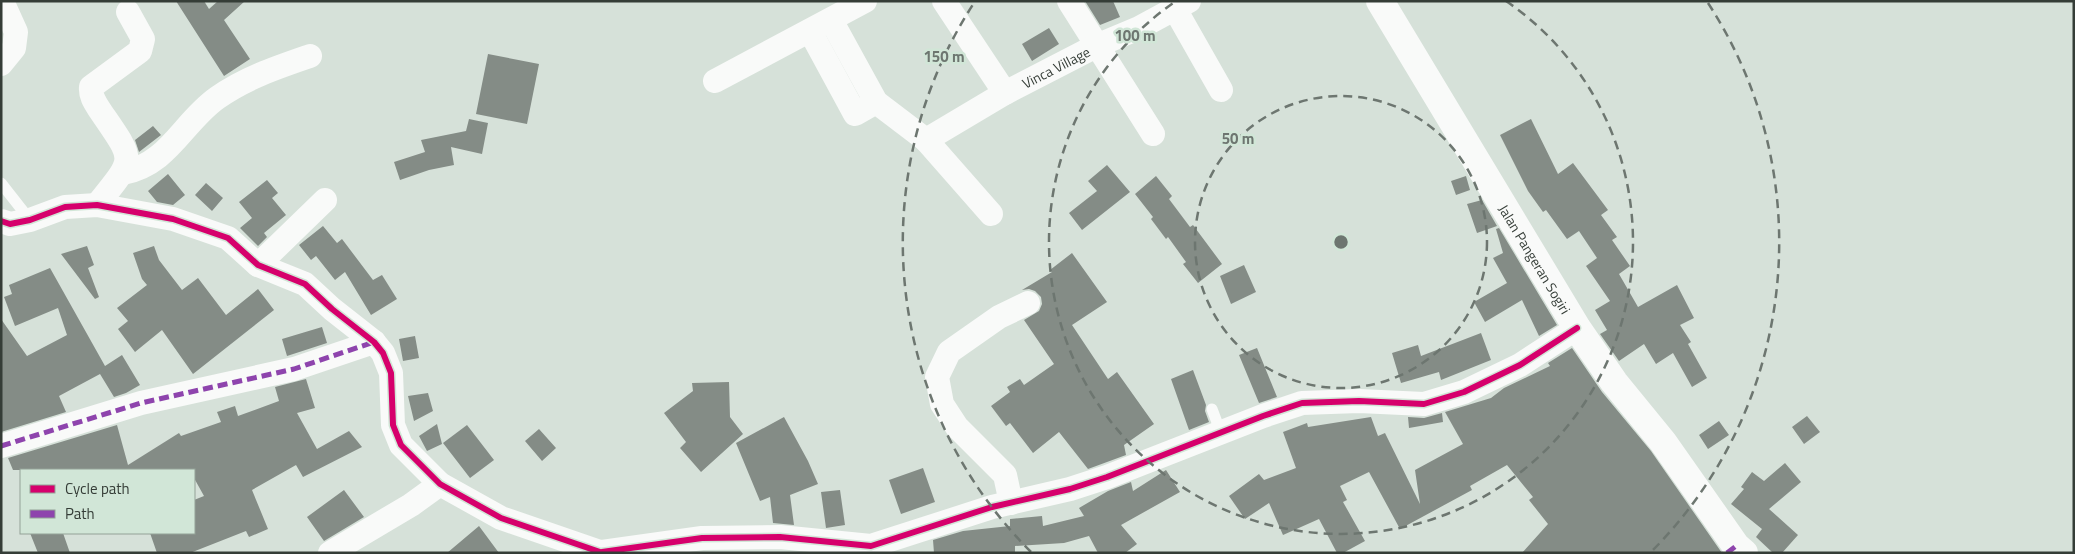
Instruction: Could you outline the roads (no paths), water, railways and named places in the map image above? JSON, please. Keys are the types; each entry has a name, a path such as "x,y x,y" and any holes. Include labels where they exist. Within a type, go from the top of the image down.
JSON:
{"street":[{"path":"1,64 14,48 16,32 2,1"},
{"path":"715,81 865,1"},
{"path":"944,1 1004,93"},
{"path":"1069,1 1153,134"},
{"name":"Jalan Pangeran Sogiri","path":"1380,1 1577,328 1614,382 1663,442 1735,550"},
{"path":"1182,5 1221,90"},
{"name":"Vinca Village","path":"926,140 1004,93 1096,46 1139,28 1182,5"},
{"path":"98,206 123,173 128,160 125,146 90,93 91,87 140,51 143,39 128,12"},
{"path":"831,20 876,102 926,140 991,214"},
{"path":"810,31 855,114 876,102"},
{"path":"123,173 135,170 159,157 204,108 236,86 310,56"},
{"path":"258,265 325,200"},
{"path":"1,221 10,224 30,220 64,207 98,206 173,219 228,238 258,265 305,284 332,309 374,342 383,353 391,373 393,425 401,445 440,484 501,518 602,552 702,538 780,536 871,546 1012,503 1070,489 1107,477 1263,416 1302,404 1358,401 1424,404 1464,392 1520,365 1577,328"},
{"path":"1012,503 1005,474 957,426 942,404 937,377 949,352 999,317 1028,303"},
{"path":"1,446 141,404 294,369 374,342"},
{"path":"330,553 411,505 440,484"}],"lane":[{"path":"1,183 30,220"},
{"path":"1212,409 1221,433"}]}
